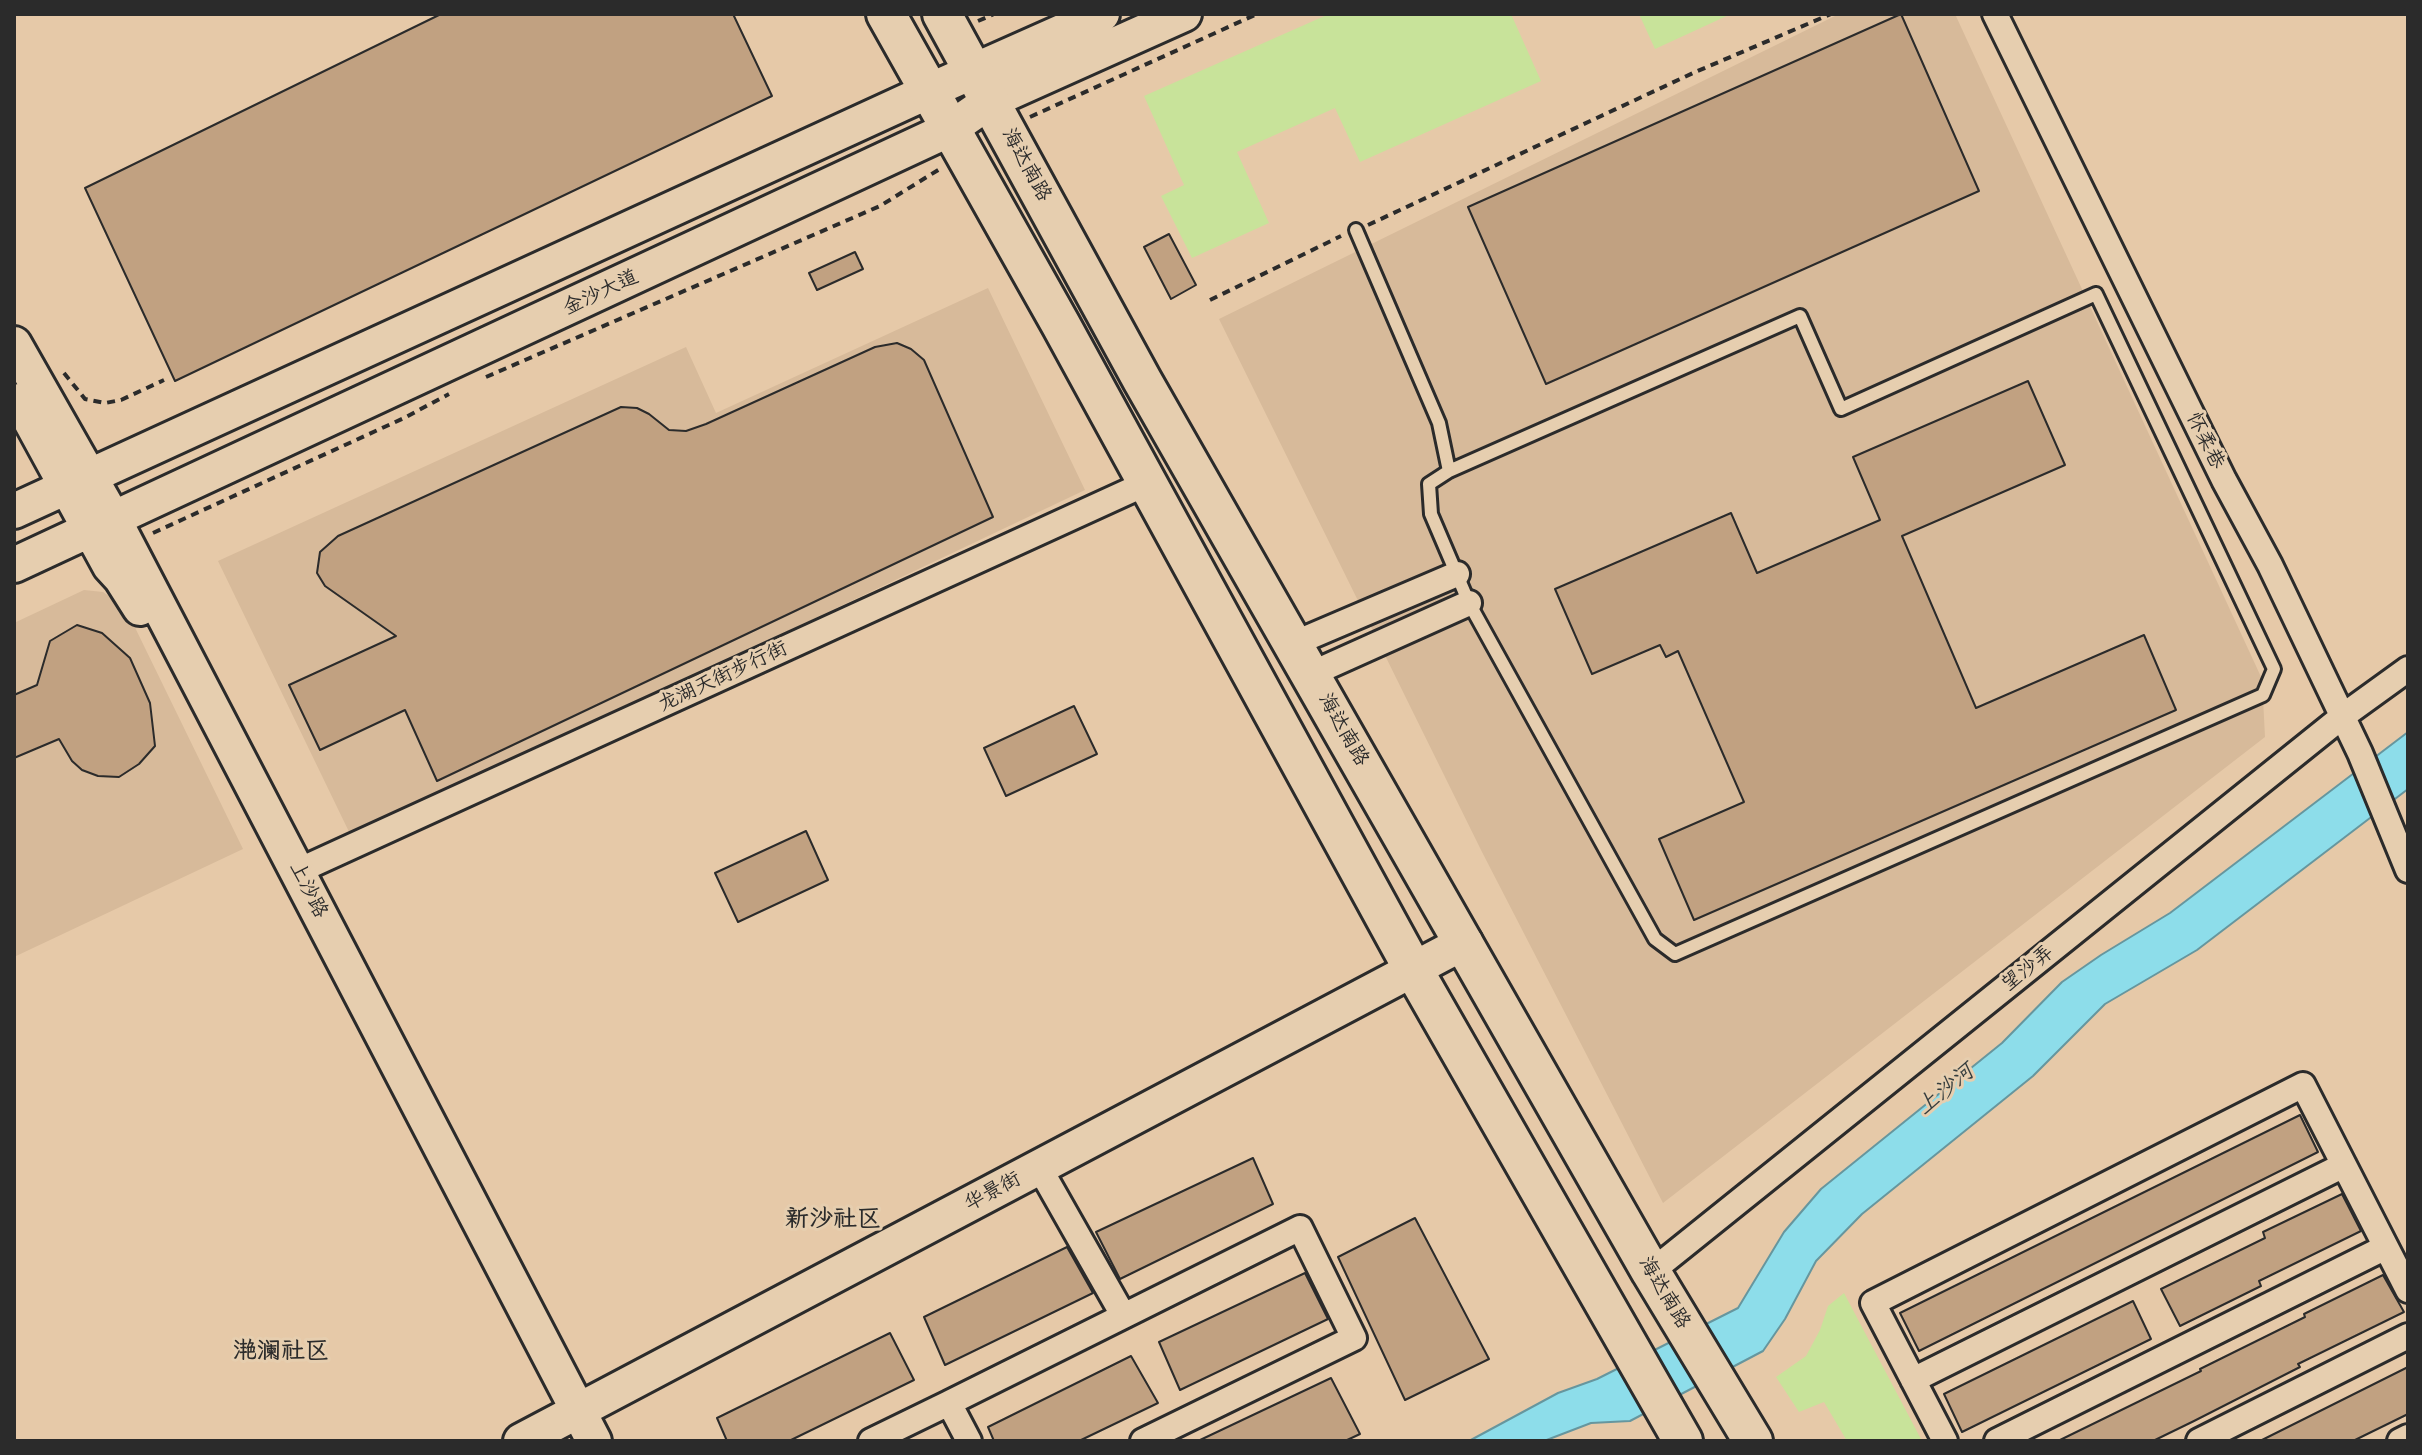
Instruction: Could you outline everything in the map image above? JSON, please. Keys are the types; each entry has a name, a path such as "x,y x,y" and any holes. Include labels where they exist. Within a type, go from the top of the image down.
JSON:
{"main road":[{"path":"886,14 1413,969 1677,1430"},
{"name":"海达南路","path":"942,14 1142,380 1651,1272 1753,1441"}],"street":[{"name":"金沙大道","path":"14,565 110,531 957,142 989,101 1102,14"},
{"name":"金沙大道","path":"14,511 929,91 989,101 1184,14"},
{"name":"怀柔巷","path":"1995,14 2343,716 2408,870"},
{"name":"上沙路","path":"14,344 74,482"},
{"name":"上沙路","path":"14,390 110,531 298,871 572,1424"},
{"name":"龙湖天街步行街","path":"298,871 1147,483"},
{"name":"上沙路","path":"110,531 110,566 139,607 572,1424 594,1441"},
{"path":"1302,659 1457,574"},
{"path":"1302,659 1469,603"},
{"name":"望沙弄","path":"1651,1272 2343,716 2408,669"},
{"name":"华景街","path":"521,1441 572,1424 1039,1167 1465,942"},
{"path":"1945,1441 1873,1303 2303,1085 2408,1290"},
{"path":"1913,1380 2344,1165"},
{"path":"1039,1167 1123,1315"},
{"path":"871,1441 1300,1228 1354,1338 1143,1441"},
{"path":"1997,1441 2386,1247"},
{"path":"2199,1441 2408,1336"},
{"path":"949,1403 969,1441"},
{"path":"2400,1441 2408,1437"}],"lane":[{"path":"1356,230 1439,423 1449,471"},
{"path":"2096,294 2274,669 2263,695 1675,954 1655,939 1469,603 1431,514 1429,484 1449,471 1800,316 1841,409 2096,294"}],"path":[{"path":"989,101 1257,14"},
{"path":"1210,300 1679,79 1831,14"},
{"path":"476,382 880,206 957,142"},
{"path":"63,372 85,399 105,403 121,400 164,380"},
{"path":"110,531 261,484 450,394"}],"shaded area":[{"path":"1839,14 1955,14 2262,679 2265,737 1663,1203 1482,852 1219,319"},
{"path":"988,288 1085,490 352,838 218,561 686,347 716,413"},
{"path":"84,590 103,592 125,607 243,849 14,957 14,623"}],"green space":[{"path":"1329,14 1511,14 1541,81 1360,162 1335,108 1237,152 1269,223 1192,258 1161,196 1184,185 1144,96"},
{"path":"1639,14 1731,14 1655,49"},
{"path":"1844,1293 1922,1441 1847,1441 1824,1402 1799,1412 1776,1377 1806,1356 1828,1306"}],"water":[{"name":"上沙河","path":"2408,732 2408,789 2197,950 2105,1004 2033,1076 1862,1214 1816,1261 1785,1319 1763,1351 1630,1421 1591,1423 1544,1441 1469,1441 1558,1393 1597,1379 1738,1308 1784,1232 1821,1189 2002,1043 2062,982 2170,913"}],"building":[{"path":"441,14 733,14 772,96 175,381 85,188"},
{"path":"1901,14 1979,191 1546,384 1468,207"},
{"path":"1169,234 1196,285 1171,299 1144,247"},
{"path":"855,252 863,269 817,290 809,273"},
{"path":"897,343 924,360 993,517 437,781 405,710 320,750 289,685 396,636 325,586 317,573 320,552 338,536 621,407 637,408 669,430 686,431 875,347"},
{"path":"2028,381 2065,465 1902,536 1976,708 2144,635 2176,710 1694,920 1659,839 1744,802 1678,651 1666,657 1660,645 1592,674 1555,589 1731,513 1757,573 1880,520 1853,457"},
{"path":"77,625 102,633 130,658 150,703 155,746 139,764 119,777 98,776 82,770 72,761 59,739 14,758 14,695 37,685 50,641"},
{"path":"1074,706 1097,754 1006,796 984,748"},
{"path":"806,831 828,880 738,922 715,873"},
{"path":"2300,1115 2318,1152 1919,1351 1900,1313"},
{"path":"1253,1158 1273,1204 1120,1279 1096,1232"},
{"path":"2342,1194 2361,1231 2259,1281 2261,1286 2180,1326 2161,1289 2265,1238 2263,1232"},
{"path":"1415,1218 1489,1359 1405,1400 1338,1257"},
{"path":"1067,1247 1093,1293 945,1365 924,1317"},
{"path":"1305,1273 1328,1319 1180,1390 1159,1342"},
{"path":"2383,1275 2404,1312 2298,1364 2300,1367 2153,1441 2058,1441 2201,1371"},
{"path":"2133,1301 2151,1339 1962,1432 1944,1394"},
{"path":"890,1333 914,1380 789,1441 727,1441 717,1418"},
{"path":"1131,1356 1158,1403 1079,1441 994,1441 988,1427"},
{"path":"2408,1367 2408,1414 2353,1441 2260,1441"},
{"path":"1331,1378 1360,1434 1345,1441 1198,1441"}],"district":[{"name":"新沙社区","path":"833,1220"},
{"name":"滟澜社区","path":"281,1352"}]}
